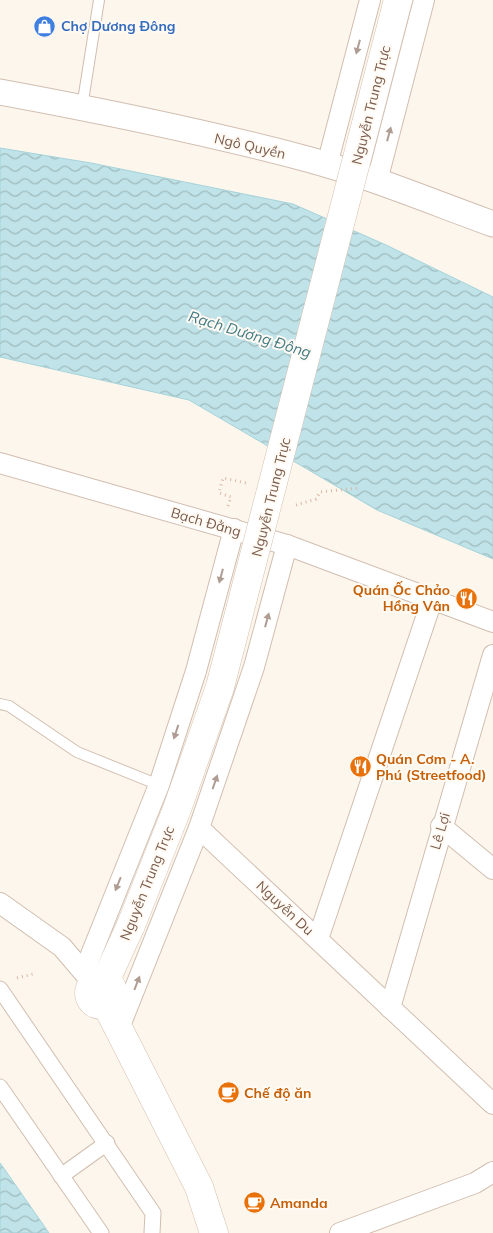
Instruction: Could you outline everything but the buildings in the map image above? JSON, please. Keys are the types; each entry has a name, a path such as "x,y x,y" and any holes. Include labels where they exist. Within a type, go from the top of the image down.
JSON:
{"main road":[{"name":"Nguyễn Trung Trực","path":"97,986 131,925 178,809 220,687 250,578 398,0"},
{"path":"97,986 199,1187 214,1233"}],"street":[{"name":"Nguyễn Trung Trực","path":"327,165 370,0"},
{"name":"Nguyễn Trung Trực","path":"377,181 424,0"},
{"name":"Ngô Quyền","path":"0,92 82,107 327,165 377,181 493,224"},
{"name":"Bạch Đằng","path":"0,464 283,544 493,622"},
{"path":"97,986 196,671 234,529"},
{"name":"Nguyễn Trung Trực","path":"199,828 254,667 283,544"},
{"path":"318,939 432,600"},
{"name":"Lê Lợi","path":"390,1008 441,826 493,655"},
{"path":"441,826 493,869"},
{"path":"119,1028 199,828"},
{"name":"Nguyễn Du","path":"199,828 493,1104"},
{"path":"0,903 62,947 97,986"},
{"path":"0,989 153,1213 152,1233"},
{"path":"0,1087 101,1233"},
{"path":"61,1176 107,1143"},
{"path":"340,1233 475,1183 493,1172"}],"lane":[{"path":"82,107 99,0"},
{"path":"0,704 9,706 77,752 159,784"}],"path":[{"path":"231,497 219,493 223,478 254,485"},
{"path":"283,544 296,503 316,499 320,492 359,488"}],"water":[{"name":"Rạch Dương Đông","path":"0,148 91,163 293,204 386,245 493,297 493,559 377,510 189,400 0,357"},
{"path":"0,1163 3,1167 49,1233 0,1233"}],"place":[{"name":"Chợ Dương Đông","path":"45,26"},
{"name":"Quán Ốc Chảo Hồng Vân","path":"466,598"},
{"name":"Quán Cơm - A. Phú (Streetfood)","path":"360,767"},
{"name":"Chế độ ăn","path":"228,1093"},
{"name":"Amanda","path":"254,1203"}]}
